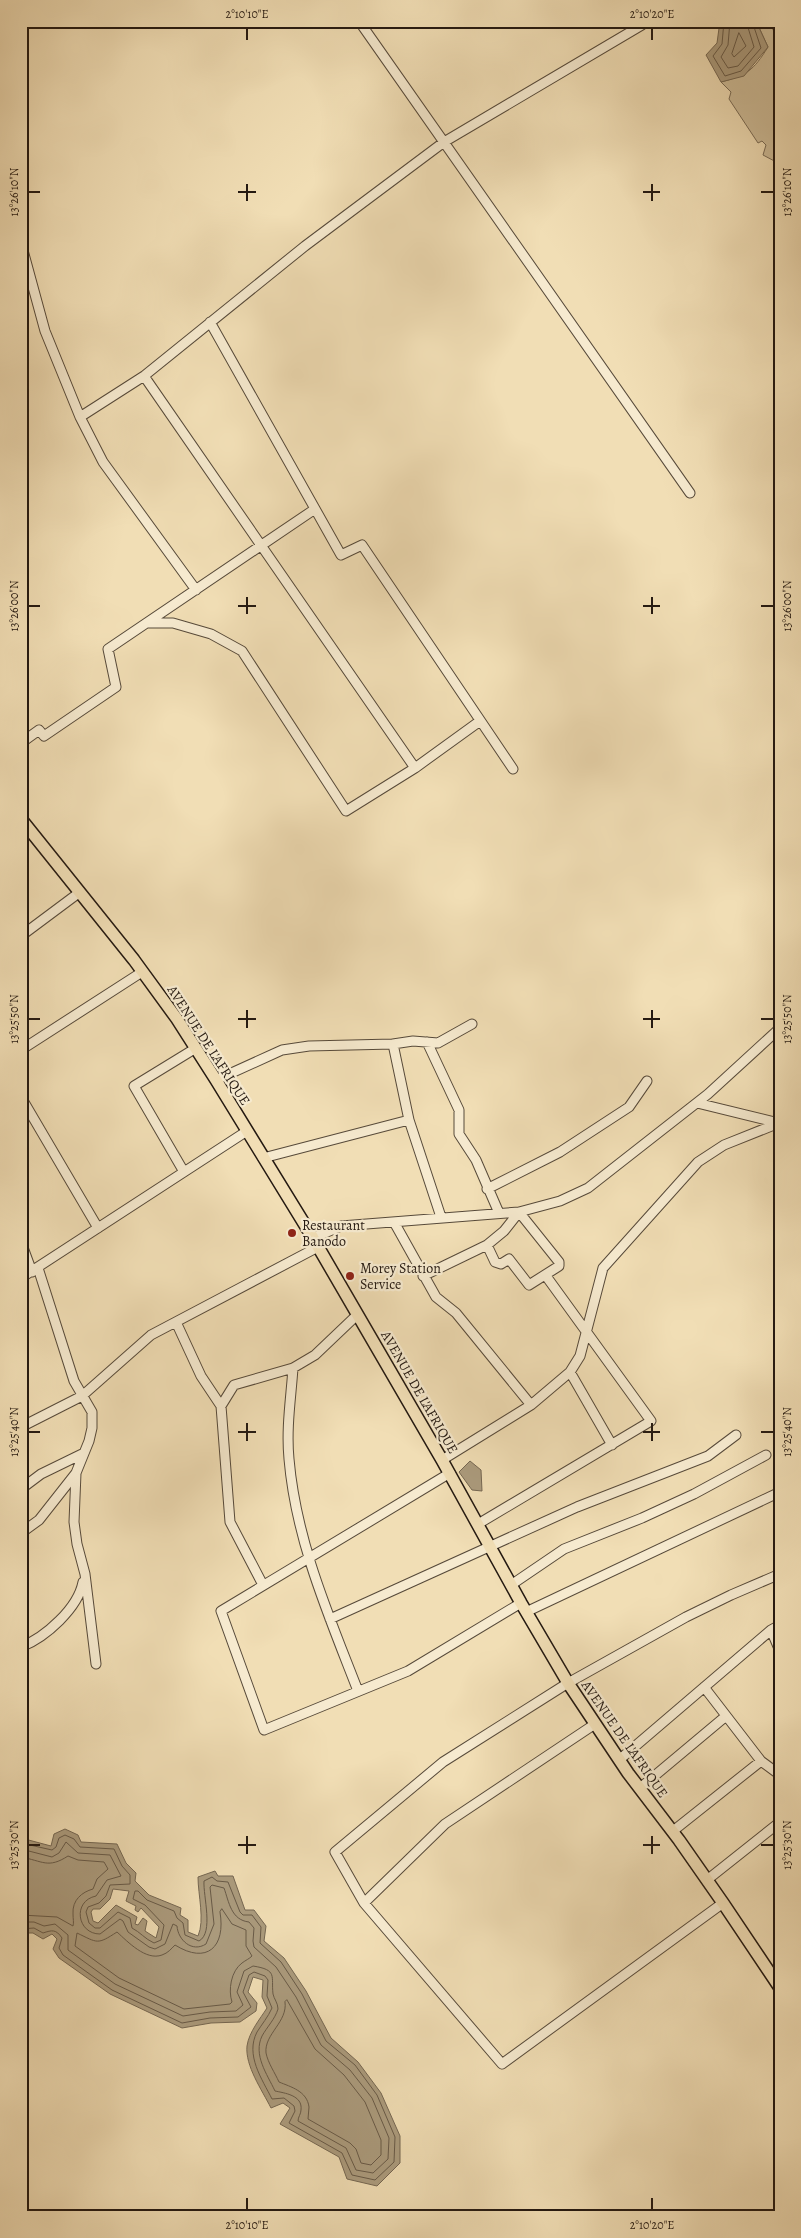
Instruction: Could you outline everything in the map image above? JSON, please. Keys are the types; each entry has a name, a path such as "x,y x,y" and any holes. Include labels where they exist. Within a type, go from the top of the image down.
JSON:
{"main road":[{"name":"AVENUE DE L'AFRIQUE","path":"21,819 142,972 196,1048 358,1315 450,1473 523,1608 568,1683 619,1760 708,1880 780,1988"}],"street":[{"path":"359,21 690,493"},
{"path":"80,417 144,376 305,246 444,142 642,26"},
{"path":"21,244 46,331 80,417 103,462 196,590"},
{"path":"210,322 341,555 362,546 513,770"},
{"path":"144,376 415,768"},
{"path":"21,742 39,730 44,736 116,687 108,649 315,510"},
{"path":"147,623 173,623 211,634 242,651 346,811 415,768 480,721"},
{"path":"21,936 80,892"},
{"path":"21,1050 142,972"},
{"path":"216,1080 282,1050 309,1046 438,1042 472,1024"},
{"path":"21,1427 82,1396 151,1334 176,1322 341,1226 519,1212 560,1201 588,1188 697,1103 780,1028"},
{"path":"428,1042 459,1110 459,1134 476,1160 499,1213"},
{"path":"393,1044 409,1120 441,1218"},
{"path":"184,1172 134,1086 196,1048"},
{"path":"488,1189 560,1152 629,1107 647,1081"},
{"path":"21,1097 98,1228"},
{"path":"697,1103 779,1123"},
{"path":"263,1158 409,1120"},
{"path":"442,1460 531,1406 570,1372 580,1356 603,1268 698,1162 724,1145 779,1123"},
{"path":"21,1278 246,1131"},
{"path":"423,1276 487,1245 504,1231 519,1212"},
{"path":"487,1245 495,1262 501,1264 509,1259 529,1285 546,1276 558,1266 558,1262 519,1212"},
{"path":"394,1222 436,1297 456,1313 531,1406"},
{"path":"21,1242 35,1270 74,1381 92,1412 92,1428 89,1441 82,1454 76,1473 74,1522 77,1544 85,1574 96,1664"},
{"path":"478,1524 651,1421 546,1276"},
{"path":"221,1406 234,1385 292,1368 315,1356 358,1315"},
{"path":"176,1322 201,1376 221,1406 230,1522 263,1585"},
{"path":"292,1368 288,1419 289,1459 296,1506 308,1559 358,1691"},
{"path":"570,1372 612,1445"},
{"path":"330,1620 577,1507 708,1456 736,1435"},
{"path":"21,1489 41,1474 82,1454"},
{"path":"511,1585 564,1549 642,1518 694,1494 766,1455"},
{"path":"21,1534 39,1520 76,1473"},
{"path":"450,1473 221,1611 264,1730 408,1671 523,1608 780,1492"},
{"path":"21,1647 31,1643 63,1617 73,1606 82,1590 85,1574"},
{"path":"723,1903 502,2064 364,1903 335,1852 443,1762 568,1683 686,1617 780,1574"},
{"path":"619,1760 771,1630 780,1625"},
{"path":"771,1630 780,1651"},
{"path":"704,1687 761,1761 780,1775"},
{"path":"640,1788 726,1716"},
{"path":"364,1903 445,1824 595,1724"},
{"path":"673,1832 761,1761"},
{"path":"708,1880 780,1822"}],"shaded area":[{"path":"756,21 773,21 780,35 780,164 763,155 766,145 762,141 758,143 729,99 731,92 721,82 749,71 768,47"}],"water":[{"path":"720,21 756,21 768,47 744,76 721,82 706,55 717,43"},
{"path":"470,1461 481,1470 482,1491 472,1490 459,1472"},
{"path":"65,1829 78,1835 81,1842 117,1844 126,1863 136,1873 135,1881 149,1895 181,1908 180,1915 188,1920 188,1932 198,1936 201,1915 198,1877 215,1871 218,1876 233,1876 245,1910 254,1910 266,1926 264,1941 284,1958 306,1991 331,2038 358,2062 381,2093 400,2136 400,2163 377,2186 347,2179 339,2157 280,2124 290,2108 283,2103 271,2108 251,2070 247,2054 250,2036 267,2008 262,1997 263,1980 253,1977 248,1992 257,2003 256,2011 240,2022 211,2023 182,2028 110,1994 59,1958 53,1949 57,1939 52,1934 43,1939 33,1933 21,1933 21,1838 51,1846 54,1834","holes":["113,1889 129,1891 126,1901 136,1906 135,1910 138,1912 141,1908 159,1927 156,1938 145,1931 147,1921 143,1918 138,1925 135,1924 137,1917 116,1905 98,1923 93,1921 91,1912 93,1909 100,1909 110,1899"]}],"waterway":[{"path":"770,21 780,43"}],"place":[{"name":"Restaurant Banodo","path":"292,1233"},
{"name":"Morey Station Service","path":"350,1276"}]}
